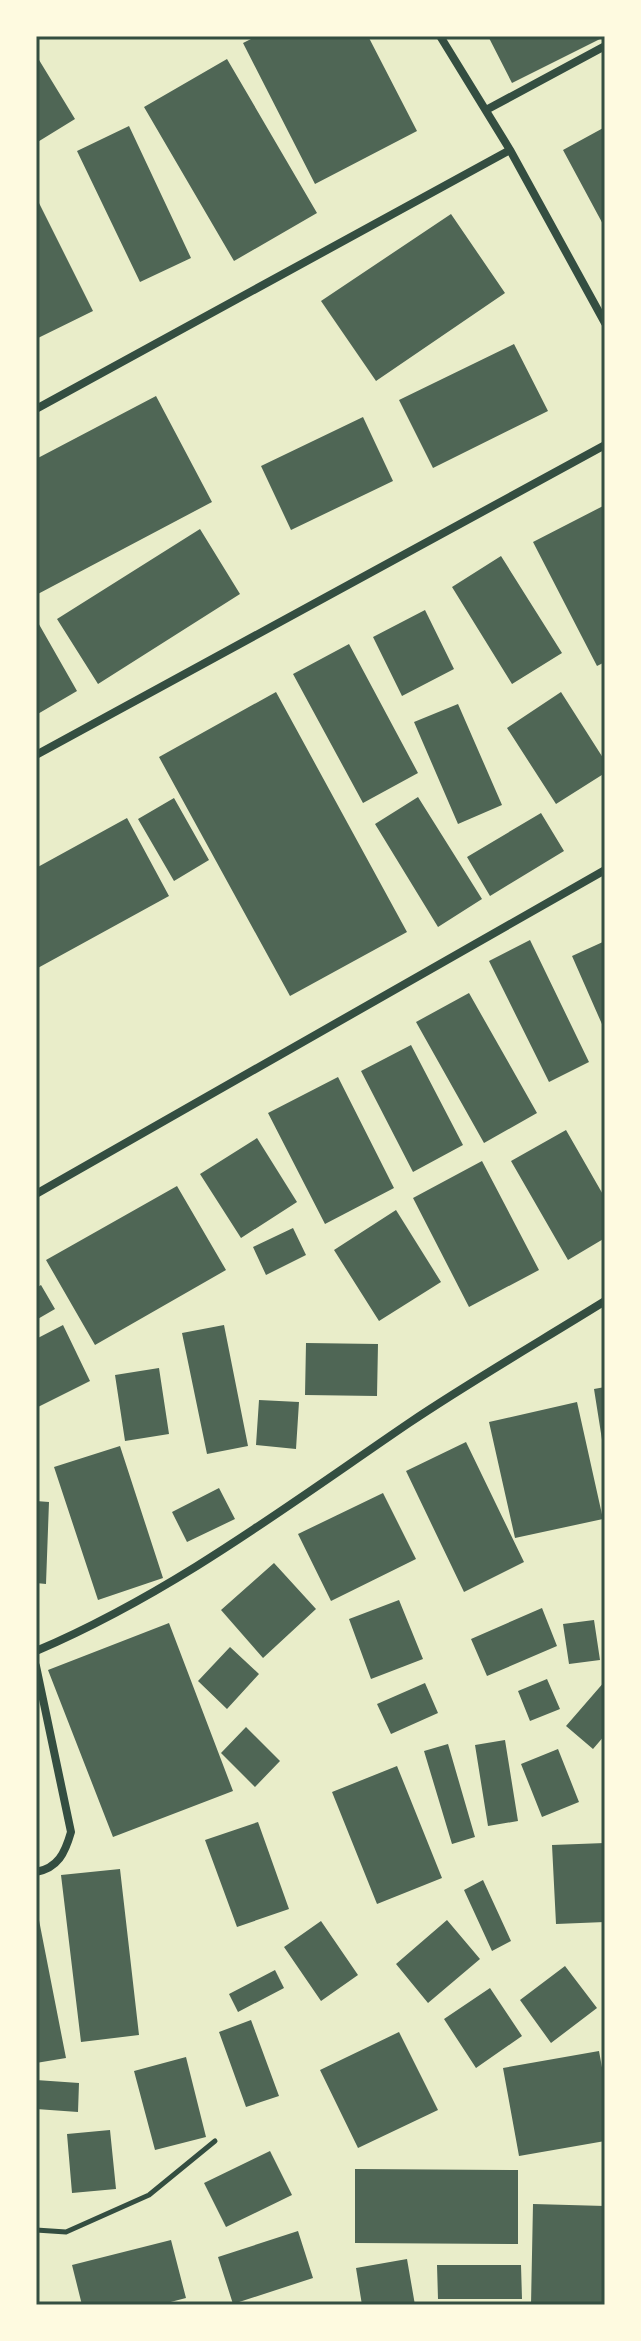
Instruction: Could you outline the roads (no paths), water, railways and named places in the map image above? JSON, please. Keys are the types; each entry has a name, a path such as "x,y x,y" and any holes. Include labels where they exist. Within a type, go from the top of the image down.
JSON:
{"street":[{"path":"440,36 510,150 605,323"},
{"path":"486,110 605,46"},
{"path":"36,409 510,150"},
{"path":"36,755 605,445"},
{"path":"36,1194 605,870"},
{"path":"36,1651 143,1600 210,1560 492,1368 605,1301"},
{"path":"36,1666 71,1832 66,1850 55,1865 36,1872"}]}
